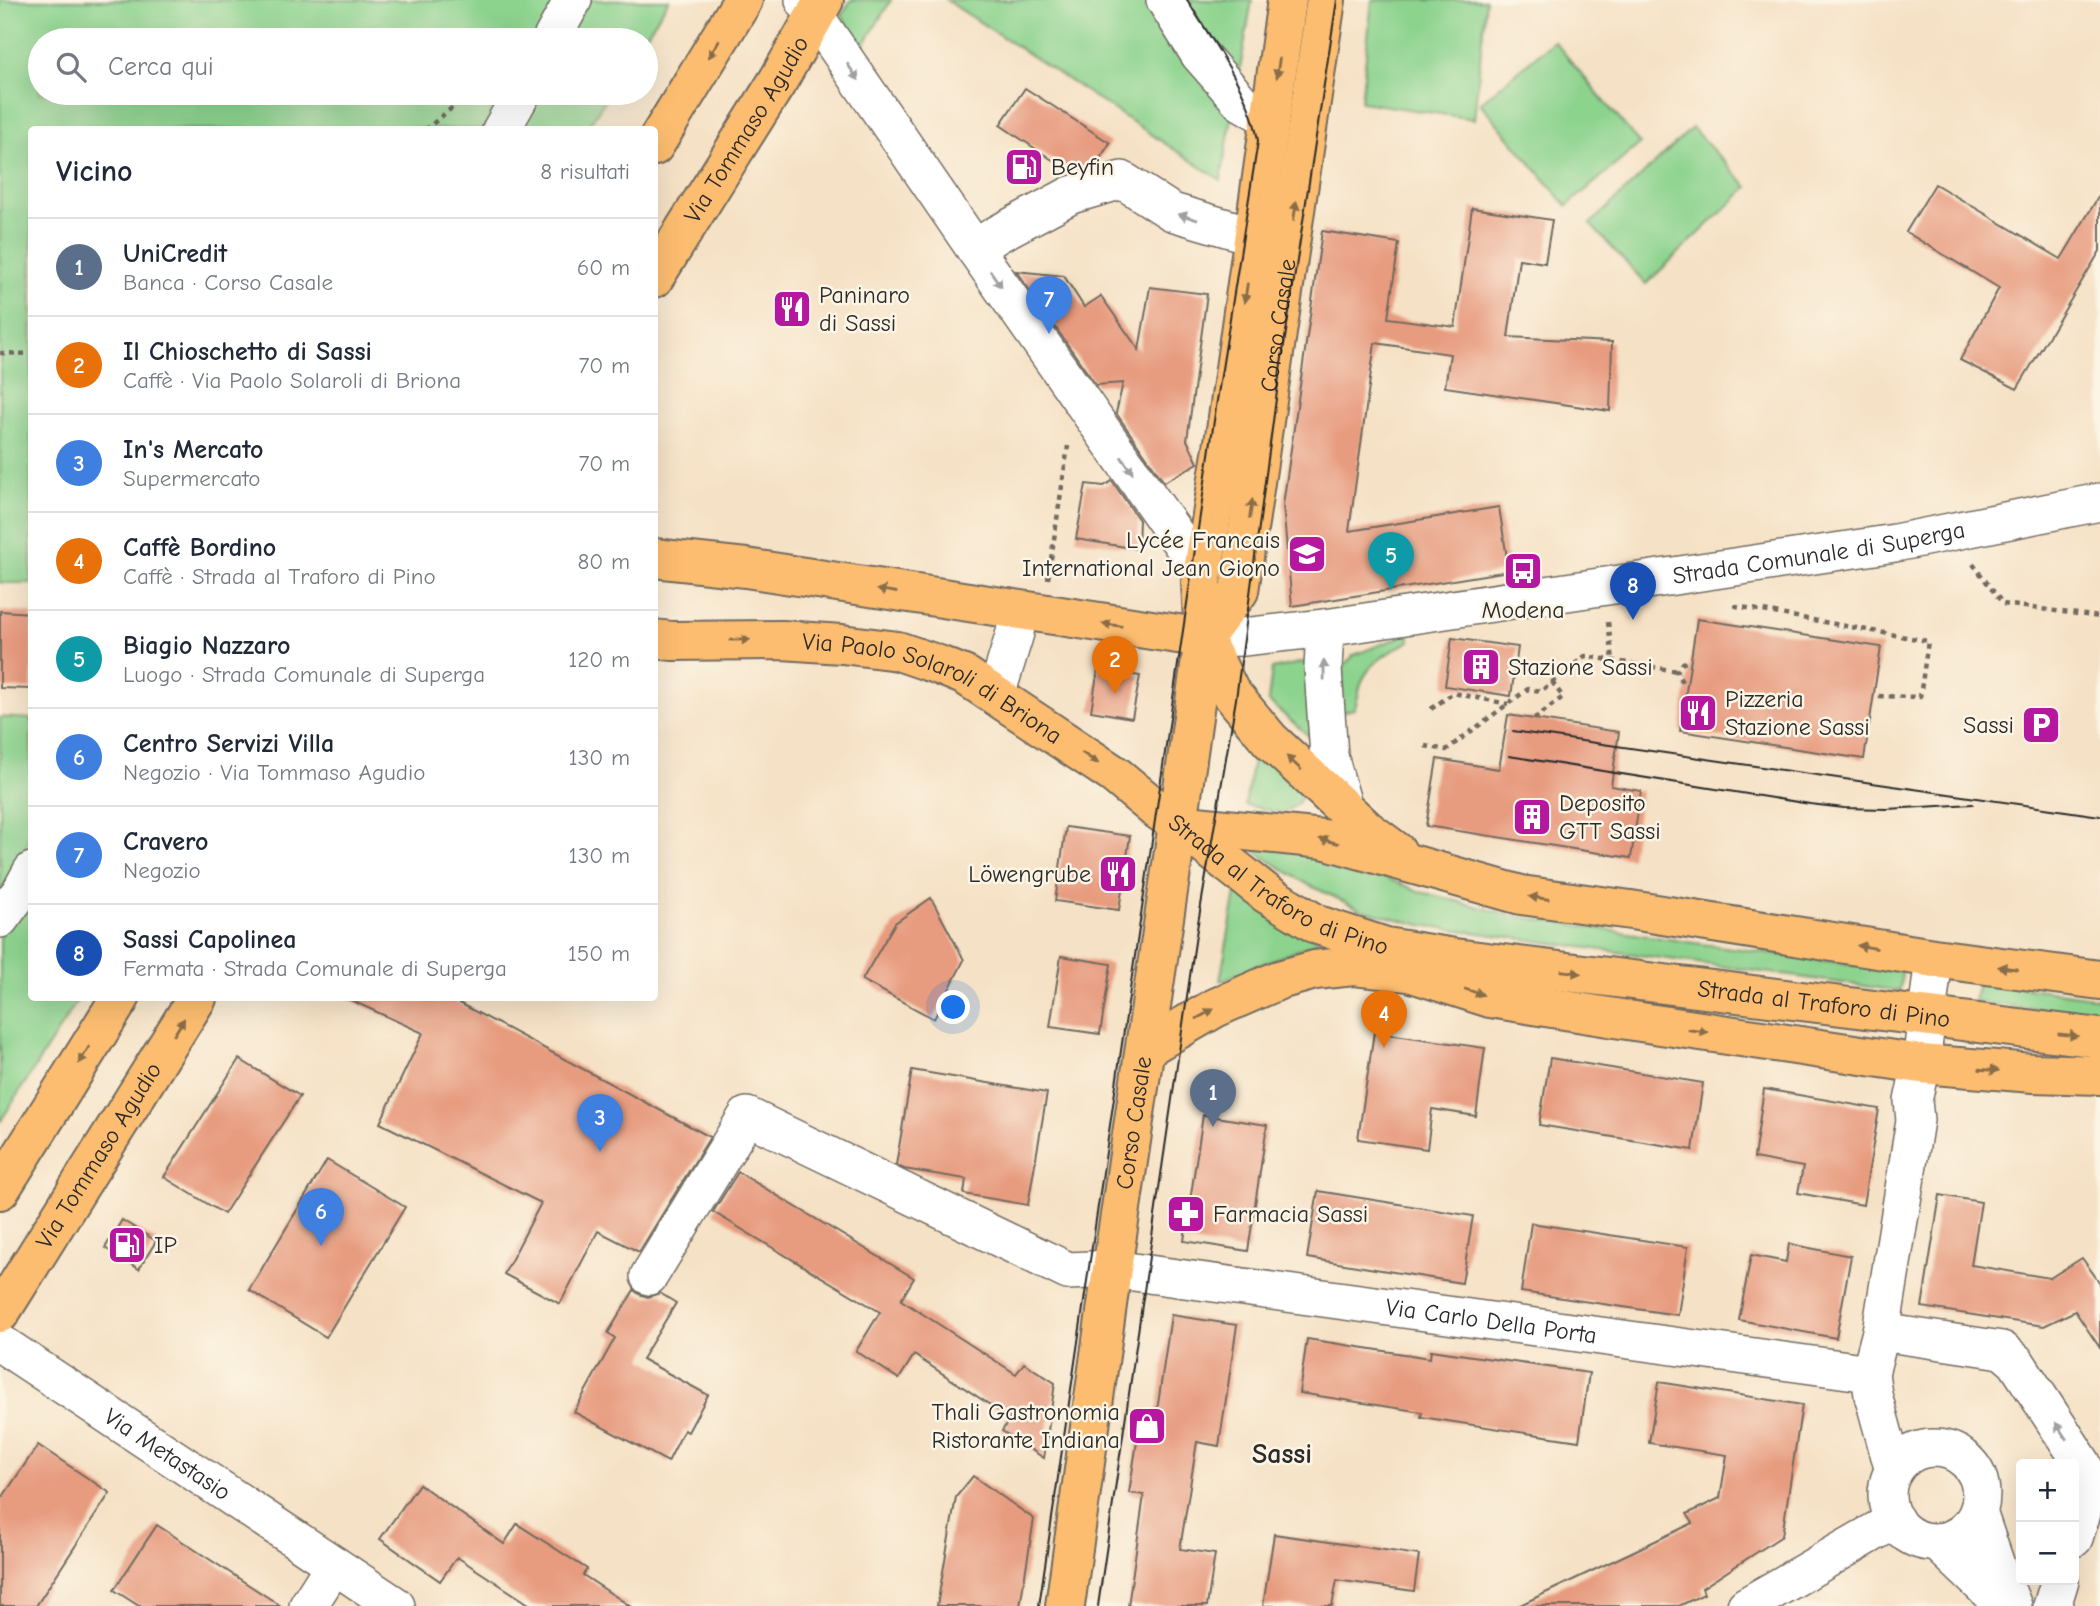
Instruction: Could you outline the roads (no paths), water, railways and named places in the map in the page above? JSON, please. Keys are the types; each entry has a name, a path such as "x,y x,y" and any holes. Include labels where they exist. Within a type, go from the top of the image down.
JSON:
{"main road":[{"path":"658,138 743,0"},
{"name":"Corso Casale","path":"1065,1606 1204,638 1201,583 1229,411 1287,0"},
{"name":"Corso Casale","path":"1204,638 1238,591 1326,0"},
{"name":"Via Tommaso Agudio","path":"658,272 779,79 814,5"},
{"path":"658,533 746,568"},
{"path":"658,558 746,568 1204,638 1230,692 1270,740 1366,829 1418,867"},
{"name":"Via Paolo Solaroli di Briona","path":"660,641 782,640 898,651 966,676 1115,775 1178,824"},
{"name":"Strada al Traforo di Pino","path":"1178,824 1323,839 1521,895 2100,981"},
{"name":"Strada al Traforo di Pino","path":"1178,824 1267,894 1318,925 1386,947 1455,958 2100,1038"},
{"path":"1359,938 1409,972"},
{"path":"1409,972 1455,958"},
{"path":"1146,1048 1215,1008 1279,980 1315,970 1354,966 1409,972 1490,998 1921,1064 2033,1073 2100,1074"},
{"path":"0,1190 118,1001"},
{"name":"Via Tommaso Agudio","path":"0,1313 195,1001"}],"street":[{"path":"558,28 573,0"},
{"path":"1165,0 1199,54 1241,102 1270,119"},
{"path":"814,5 975,249 1203,574"},
{"path":"504,126 516,105"},
{"path":"975,249 1070,195 1122,180 1172,212 1254,236"},
{"name":"Strada Comunale di Superga","path":"1204,638 1243,638 1325,628 1895,544 2100,502"},
{"path":"996,695 1015,633 1018,611"},
{"path":"1325,628 1323,669 1329,756 1344,809"},
{"path":"0,919 28,878"},
{"path":"1894,1471 1872,1384 1915,1120 1913,1101 1921,1064 1934,958"},
{"name":"Via Carlo Della Porta","path":"649,1276 747,1116 1068,1271 1112,1269 1872,1384"},
{"path":"1881,1332 2002,1350 2016,1362 2082,1462 2089,1480 2079,1522"},
{"name":"Via Metastasio","path":"0,1343 396,1606"},
{"path":"1872,1384 1927,1449"},
{"path":"1927,1449 1943,1449 1958,1454 1971,1465 1979,1480 1982,1496 1978,1512 1971,1524 1962,1533 1937,1542 1906,1532 1895,1520 1888,1504 1888,1487 1894,1471 1902,1460 1913,1452 1927,1449"},
{"path":"1978,1512 2013,1606"},
{"path":"1746,1606 1895,1520"},
{"path":"1937,1542 2004,1606"},
{"path":"309,1606 334,1565"},
{"path":"2052,1606 2058,1585"}],"tram line":[{"path":"1039,1606 1216,407 1258,141 1239,86 1187,0"},
{"path":"1098,1606 1196,935 1236,699 1278,384 1337,0"},
{"path":"1513,731 2100,816"},
{"path":"1509,756 1844,808 1887,809 1973,804"}],"place":[{"name":"Beyfin","path":"1024,167"},
{"name":"Paninaro di Sassi","path":"792,309"},
{"name":"Cravero","path":"1049,334"},
{"name":"Lycée Francais International Jean Giono","path":"1307,554"},
{"name":"Modena","path":"1523,571"},
{"name":"Biagio Nazzaro","path":"1391,590"},
{"name":"Sassi Capolinea","path":"1633,620"},
{"name":"Stazione Sassi","path":"1481,667"},
{"name":"Il Chioschetto di Sassi","path":"1115,694"},
{"name":"Pizzeria Stazione Sassi","path":"1698,713"},
{"name":"Sassi","path":"2041,725"},
{"name":"Deposito GTT Sassi","path":"1532,817"},
{"name":"Löwengrube","path":"1118,874"},
{"name":"Caffè Bordino","path":"1384,1048"},
{"name":"UniCredit","path":"1213,1127"},
{"name":"In's Mercato","path":"600,1152"},
{"name":"Farmacia Sassi","path":"1186,1214"},
{"name":"IP","path":"127,1245"},
{"name":"Centro Servizi Villa","path":"321,1246"},
{"name":"Thali Gastronomia Ristorante Indiana","path":"1147,1426"}],"district":[{"name":"Sassi","path":"1282,1453"}]}
